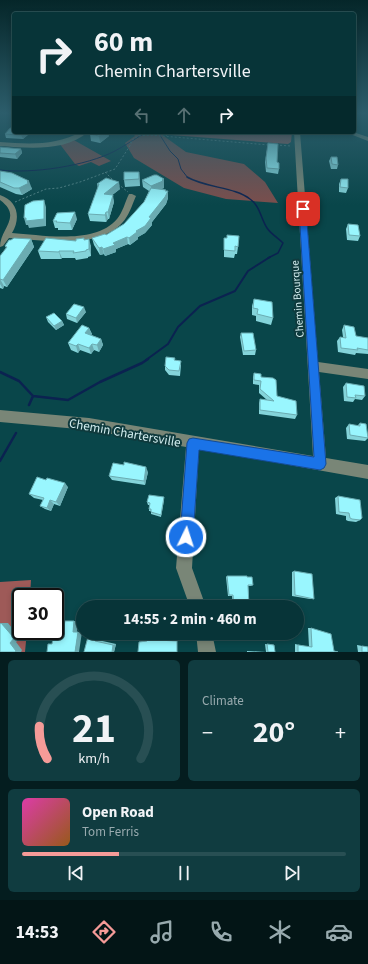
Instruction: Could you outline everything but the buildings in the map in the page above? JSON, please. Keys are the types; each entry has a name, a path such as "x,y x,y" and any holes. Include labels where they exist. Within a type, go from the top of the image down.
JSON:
{"street":[{"path":"0,144 48,146 57,143"},
{"name":"Chemin Bourque","path":"298,143 320,464"},
{"path":"7,235 74,238 98,235 118,223 124,215 132,196"},
{"path":"0,197 10,205 13,210 14,221 7,235 0,244"},
{"path":"313,366 368,374"},
{"name":"Chemin Chartersville","path":"0,416 75,422 368,472"},
{"path":"193,443 184,568 195,600"},
{"path":"205,640 207,652"}],"path":[{"path":"10,205 46,189 59,188 80,182 115,169 131,143"},
{"path":"255,143 298,147"},
{"path":"105,172 132,196"}],"shaded area":[{"path":"59,143 80,143 111,161 99,166 91,162 79,166 75,164"},
{"path":"125,143 174,143 186,152 244,164 265,182 278,203 226,199 184,188 134,158"},
{"path":"31,580 31,588 12,588 12,640 26,640 25,652 0,652 0,582"}],"waterway":[{"path":"0,170 43,170 74,165 103,156 128,143"},
{"path":"165,143 178,159 181,169 187,177"},
{"path":"187,177 195,181 236,192 250,199 256,205 267,228 283,243 278,253 270,257"},
{"path":"146,360 168,344 178,327 200,306 235,291 248,271 270,257"},
{"path":"33,396 68,400 100,382 148,359"},
{"path":"0,372 19,381 33,396"},
{"path":"29,405 33,396"},
{"path":"0,461 16,433"}],"route":[{"path":"186,537 193,443 320,464 303,209"}]}
